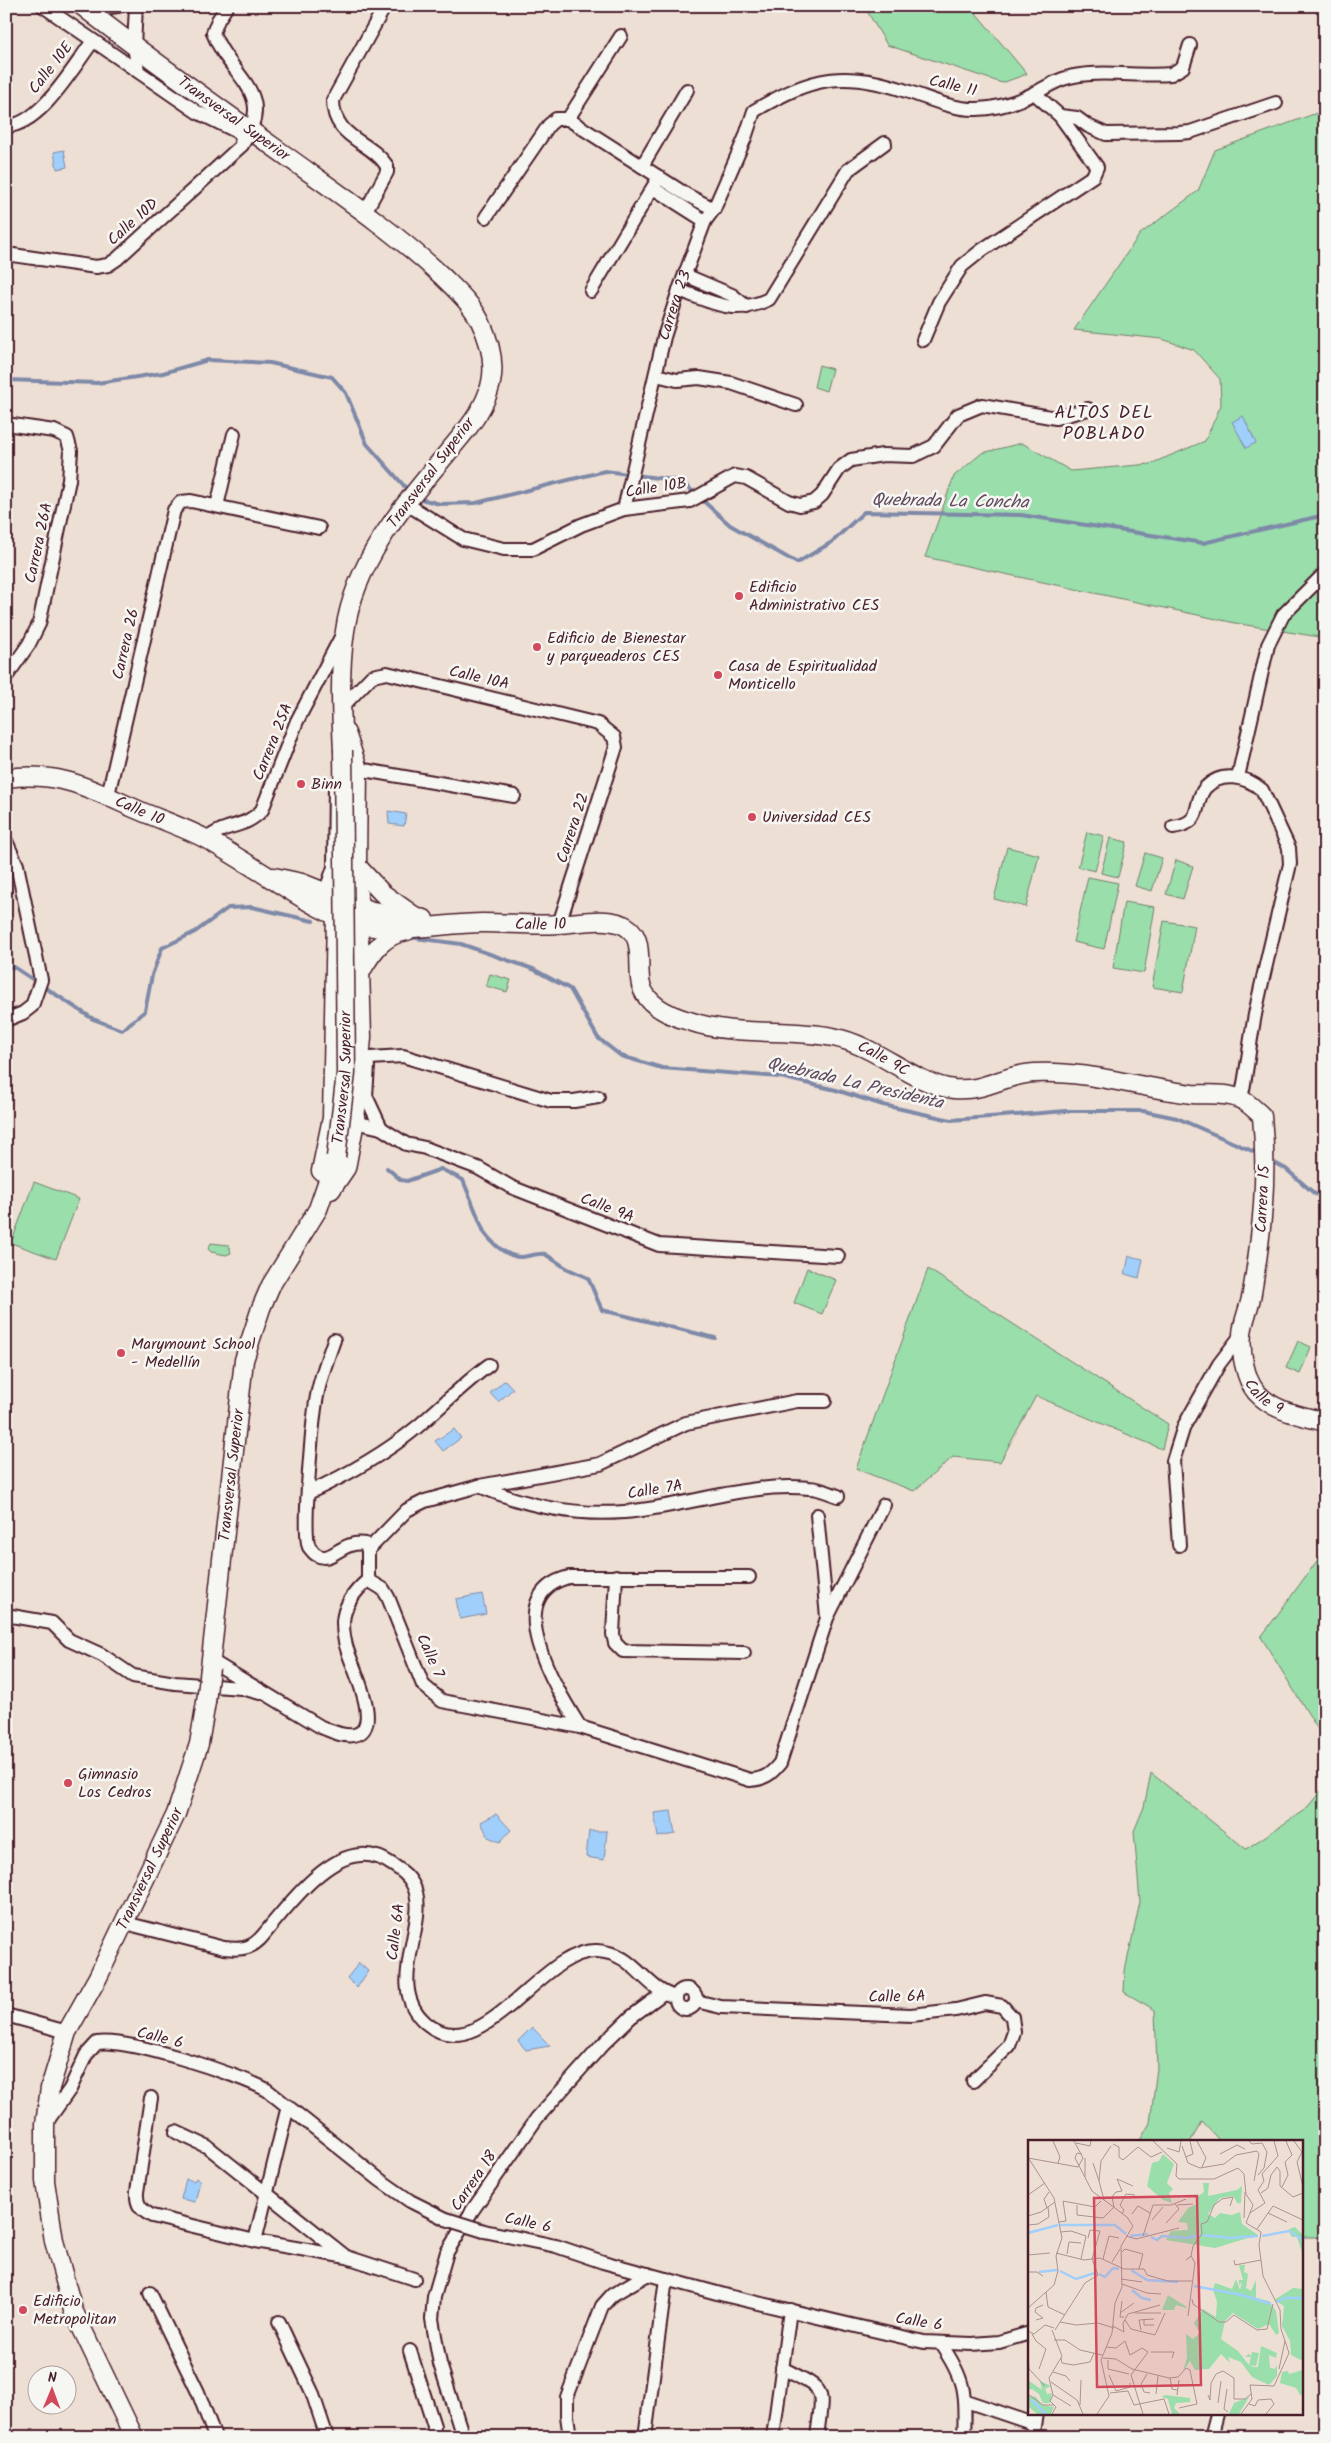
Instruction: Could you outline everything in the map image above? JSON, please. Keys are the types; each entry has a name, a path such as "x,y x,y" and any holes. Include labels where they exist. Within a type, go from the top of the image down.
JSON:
{"main road":[{"name":"Transversal Superior","path":"84,8 365,212 427,262 467,300 480,320 490,345 493,371 490,394 465,432 410,497 377,545 358,585 345,631 339,751 346,1073 336,1158 318,1209 272,1285 253,1329 244,1360 206,1702 199,1744 176,1814 125,1923 98,1977 67,2032 54,2072 45,2124 45,2181 54,2242 73,2310 134,2437"},
{"path":"318,1209 318,1181 327,1150 332,1118 351,1057 362,1037 357,866 358,796 366,771 341,714"},
{"name":"Calle 10","path":"6,778 42,776 72,781 108,795 207,839 265,874 289,892 336,915 359,915 418,924 612,922 625,925 634,933 639,947 642,987 649,998"},
{"path":"357,866 382,893 418,924 387,938 377,946 361,971"},
{"name":"Calle 10","path":"265,874 302,883 325,893 359,915"},
{"path":"318,1209 346,1168 355,1121 351,1057 334,1018 336,915"},
{"name":"Calle 9C","path":"649,998 663,1011 691,1022 743,1032 812,1034 855,1043 934,1084 954,1089 974,1089 993,1085 1030,1073 1065,1073 1144,1087 1194,1094 1230,1096 1241,1099"},
{"name":"Carrera 15","path":"1241,1099 1262,1116 1266,1179 1261,1238 1252,1298 1242,1334"},
{"name":"Calle 9","path":"1242,1334 1244,1358 1249,1379 1256,1391 1287,1412 1325,1422"}],"street":[{"path":"43,6 198,112 236,131 240,134 242,145"},
{"path":"84,8 118,6"},
{"path":"136,6 134,46 138,71"},
{"path":"227,6 218,20 213,33 219,48 245,80 253,96 256,115 252,130"},
{"path":"365,212 387,172 387,166 338,123 333,112 333,100 385,6"},
{"path":"568,119 621,36"},
{"name":"Calle 10E","path":"6,126 16,126 33,115 51,98 92,41"},
{"name":"Calle 11","path":"754,111 811,82 842,79 876,82 942,104 976,110 996,108 1066,78 1081,75 1171,74 1183,67 1190,46"},
{"path":"642,166 687,90"},
{"path":"923,340 939,302 962,266 982,250 1093,176 1096,172 1097,167 1060,116 1034,93"},
{"path":"1060,116 1078,118 1088,126 1106,134 1179,133 1190,132 1276,103"},
{"name":"Carrera 23","path":"624,509 664,337 679,290 705,221 714,209 745,138 754,111"},
{"path":"486,217 549,124 556,119 568,119 642,166 656,182 705,221"},
{"name":"Calle 10D","path":"6,254 96,267 108,265 117,259 242,145 252,130"},
{"path":"679,290 726,308 747,307 769,299 848,170 885,143"},
{"path":"656,182 714,209"},
{"path":"591,291 656,182"},
{"path":"685,275 732,295 747,307"},
{"path":"656,375 677,380 698,378 731,383 796,405"},
{"name":"Calle 10B","path":"410,497 463,539 504,549 533,549 581,525 624,509 690,501 735,476 746,478 789,502 800,505 814,502 822,495 839,469 852,460 883,455 914,456 934,446 958,415 982,405 1056,418 1088,409"},
{"name":"Carrera 26A","path":"6,677 30,644 39,624 69,480 71,451 67,437 54,430 7,427"},
{"path":"234,434 217,506 318,528"},
{"name":"Carrera 26","path":"108,795 174,510 181,502 191,501 217,506"},
{"path":"1238,777 1268,645 1283,616 1325,572"},
{"name":"Carrera 25A","path":"207,839 216,832 254,820 262,810 297,721 345,631"},
{"name":"Calle 10A","path":"341,714 372,676 387,673 598,724 614,736 616,741"},
{"name":"Carrera 22","path":"559,924 616,741"},
{"path":"325,893 334,867 339,751"},
{"path":"366,771 514,796"},
{"path":"1173,827 1182,826 1190,821 1198,811 1204,789 1215,781 1228,777 1238,777 1254,783 1262,790 1289,848 1290,864 1257,1005 1250,1057 1241,1099"},
{"path":"6,840 17,865 40,986 32,1006 23,1013 6,1020"},
{"path":"381,1128 351,1057 403,1056 551,1100 574,1101 598,1097"},
{"name":"Calle 9A","path":"332,1118 355,1121 381,1128 406,1144 425,1148 478,1168 511,1187 659,1245 838,1256"},
{"name":"Carrera 15","path":"1179,1545 1173,1462 1184,1426 1219,1364 1242,1334"},
{"path":"210,1664 270,1696 320,1727 352,1736 362,1731 367,1722 368,1711 348,1651 343,1621 355,1593 368,1580 368,1550 365,1544 356,1542 348,1544 332,1556 315,1555 309,1546 307,1533 308,1493 318,1393 334,1340"},
{"path":"308,1493 352,1473 392,1447 489,1364"},
{"path":"368,1550 407,1510 425,1502 479,1486 600,1464 686,1423 797,1402 825,1400"},
{"name":"Calle 7A","path":"479,1486 520,1503 592,1512 632,1511 755,1490 788,1487 811,1488 838,1496"},
{"path":"827,1618 884,1505"},
{"path":"817,1515 827,1618"},
{"path":"616,1576 613,1634 615,1643 623,1651 744,1653"},
{"path":"580,1726 543,1662 536,1623 537,1604 543,1591 556,1580 569,1577 749,1577"},
{"name":"Calle 7","path":"368,1580 383,1589 388,1597 420,1678 430,1692 442,1701 580,1726 750,1780 762,1779 771,1774 780,1763 827,1618"},
{"path":"6,1615 52,1623 69,1640 102,1655 133,1676 175,1683 241,1688 270,1696"},
{"name":"Calle 6A","path":"125,1923 224,1948 239,1949 250,1946 304,1886 342,1860 353,1856 374,1856 404,1872 413,1884 417,1907 408,1965 408,1988 413,2006 420,2018 433,2029 448,2033 467,2033 486,2024 559,1965 584,1952 597,1951 622,1957 662,1994 676,1997 678,1992 688,1989 696,1996 696,2001 721,2007 911,2015 956,2010 985,2003 1002,2006 1012,2017 1014,2032 1009,2046 973,2080"},
{"name":"Carrera 18","path":"463,2437 440,2364 432,2319 434,2297 447,2252 472,2211 537,2118 603,2044 631,2017 662,1994"},
{"path":"6,2015 67,2032"},
{"name":"Calle 6","path":"45,2124 76,2077 92,2048 97,2043 105,2042 155,2052 247,2079 267,2090 380,2180 410,2201 446,2219 484,2231 556,2246 603,2262 666,2279 924,2342 999,2342 1028,2334"},
{"path":"54,2072 66,2081 76,2077"},
{"path":"151,2098 136,2202 143,2211 152,2216 255,2241 347,2257 414,2279"},
{"path":"255,2241 288,2106"},
{"path":"176,2132 208,2147 347,2257"},
{"path":"570,2437 567,2416 568,2397 602,2306 612,2295 648,2274"},
{"path":"645,2437 666,2279"},
{"path":"150,2293 198,2392 215,2437"},
{"path":"773,2437 790,2310"},
{"path":"279,2322 312,2392 327,2437"},
{"path":"940,2343 959,2373 966,2402 964,2437"},
{"path":"410,2351 434,2426 433,2437"},
{"path":"782,2368 815,2386 820,2391 822,2397 817,2437"},
{"path":"966,2402 1034,2425"},
{"path":"1211,2437 1216,2416"}],"green space":[{"path":"864,6 970,6 1027,74 1002,83 887,45"},
{"path":"1325,110 1325,638 1240,624 925,557 954,476 982,453 1022,443 1071,471 1150,464 1205,441 1221,405 1220,379 1194,350 1162,339 1074,330 1140,234 1198,191 1215,150"},
{"path":"819,365 832,369 826,391 814,387"},
{"path":"1087,832 1104,836 1095,871 1078,867"},
{"path":"1110,838 1127,842 1118,877 1101,873"},
{"path":"1007,847 1039,855 1026,907 994,899"},
{"path":"1145,853 1162,858 1152,891 1135,886"},
{"path":"1176,860 1193,866 1183,899 1166,894"},
{"path":"1088,877 1118,883 1104,949 1073,942"},
{"path":"1124,902 1155,907 1144,973 1113,968"},
{"path":"1164,921 1195,926 1183,992 1152,987"},
{"path":"490,974 511,980 507,992 486,986"},
{"path":"34,1182 79,1199 56,1259 11,1243"},
{"path":"211,1243 229,1245 231,1253 226,1255 211,1252 208,1249"},
{"path":"807,1268 836,1280 822,1314 794,1303"},
{"path":"928,1269 1168,1424 1162,1449 1036,1396 1000,1462 953,1457 914,1491 856,1469"},
{"path":"1298,1341 1311,1347 1300,1374 1286,1368"},
{"path":"1325,1550 1325,1741 1261,1637"},
{"path":"1151,1773 1246,1849 1306,1809 1325,1786 1325,2237 1304,2237 1304,2140 1219,2140 1202,2122 1191,2140 1140,2140 1150,2123 1157,2068 1155,2010 1124,1992 1125,1971 1140,1902 1134,1831 1144,1807"}],"water":[{"path":"64,150 67,167 57,169 54,152"},
{"path":"1243,416 1256,443 1246,448 1232,422"},
{"path":"388,811 406,814 404,826 389,824"},
{"path":"1129,1256 1143,1259 1139,1278 1125,1274"},
{"path":"505,1380 513,1389 498,1402 490,1393"},
{"path":"454,1429 461,1438 443,1451 435,1441"},
{"path":"482,1594 486,1614 460,1619 456,1599"},
{"path":"671,1811 675,1834 658,1837 654,1813"},
{"path":"496,1814 511,1830 500,1842 488,1837 481,1822"},
{"path":"589,1831 607,1831 604,1860 586,1857"},
{"path":"359,1963 368,1971 357,1988 347,1978"},
{"path":"532,2027 550,2046 526,2050 518,2041"},
{"path":"196,2178 200,2181 195,2202 181,2199 186,2179 194,2181"}],"waterway":[{"name":"Quebrada La Concha","path":"6,380 97,383 163,373 208,360 270,363 332,377 346,393 367,444 406,488"},
{"name":"Quebrada La Concha","path":"417,498 440,504 476,503 605,471 681,481 730,525 797,563 832,542 864,512 1021,515 1203,543 1325,515"},
{"name":"Quebrada La Presidenta","path":"6,968 14,967 93,1019 122,1030 145,1011 152,975 162,948 195,932 228,908 252,907 313,921"},
{"name":"Quebrada La Presidenta","path":"408,937 461,944 533,969 570,989 598,1038 621,1056 662,1068 780,1077 836,1090 883,1105 951,1120 1066,1111 1143,1111 1177,1118 1259,1154"},
{"name":"Quebrada La Presidenta","path":"1269,1160 1286,1169 1315,1194 1325,1196"},
{"path":"387,1168 401,1180 407,1181 441,1169 463,1180 484,1232 495,1245 516,1257 545,1254 566,1268 588,1278 602,1310 715,1338"}],"place":[{"name":"Edificio Administrativo CES","path":"739,596"},
{"name":"Edificio de Bienestar y parqueaderos CES","path":"537,647"},
{"name":"Casa de Espiritualidad Monticello","path":"718,675"},
{"name":"Binn","path":"301,784"},
{"name":"Universidad CES","path":"752,817"},
{"name":"Marymount School - Medellín","path":"121,1353"},
{"name":"Gimnasio Los Cedros","path":"68,1783"},
{"name":"Edificio Metropolitan","path":"23,2310"}],"district":[{"name":"ALTOS DEL POBLADO","path":"1104,423"}]}
